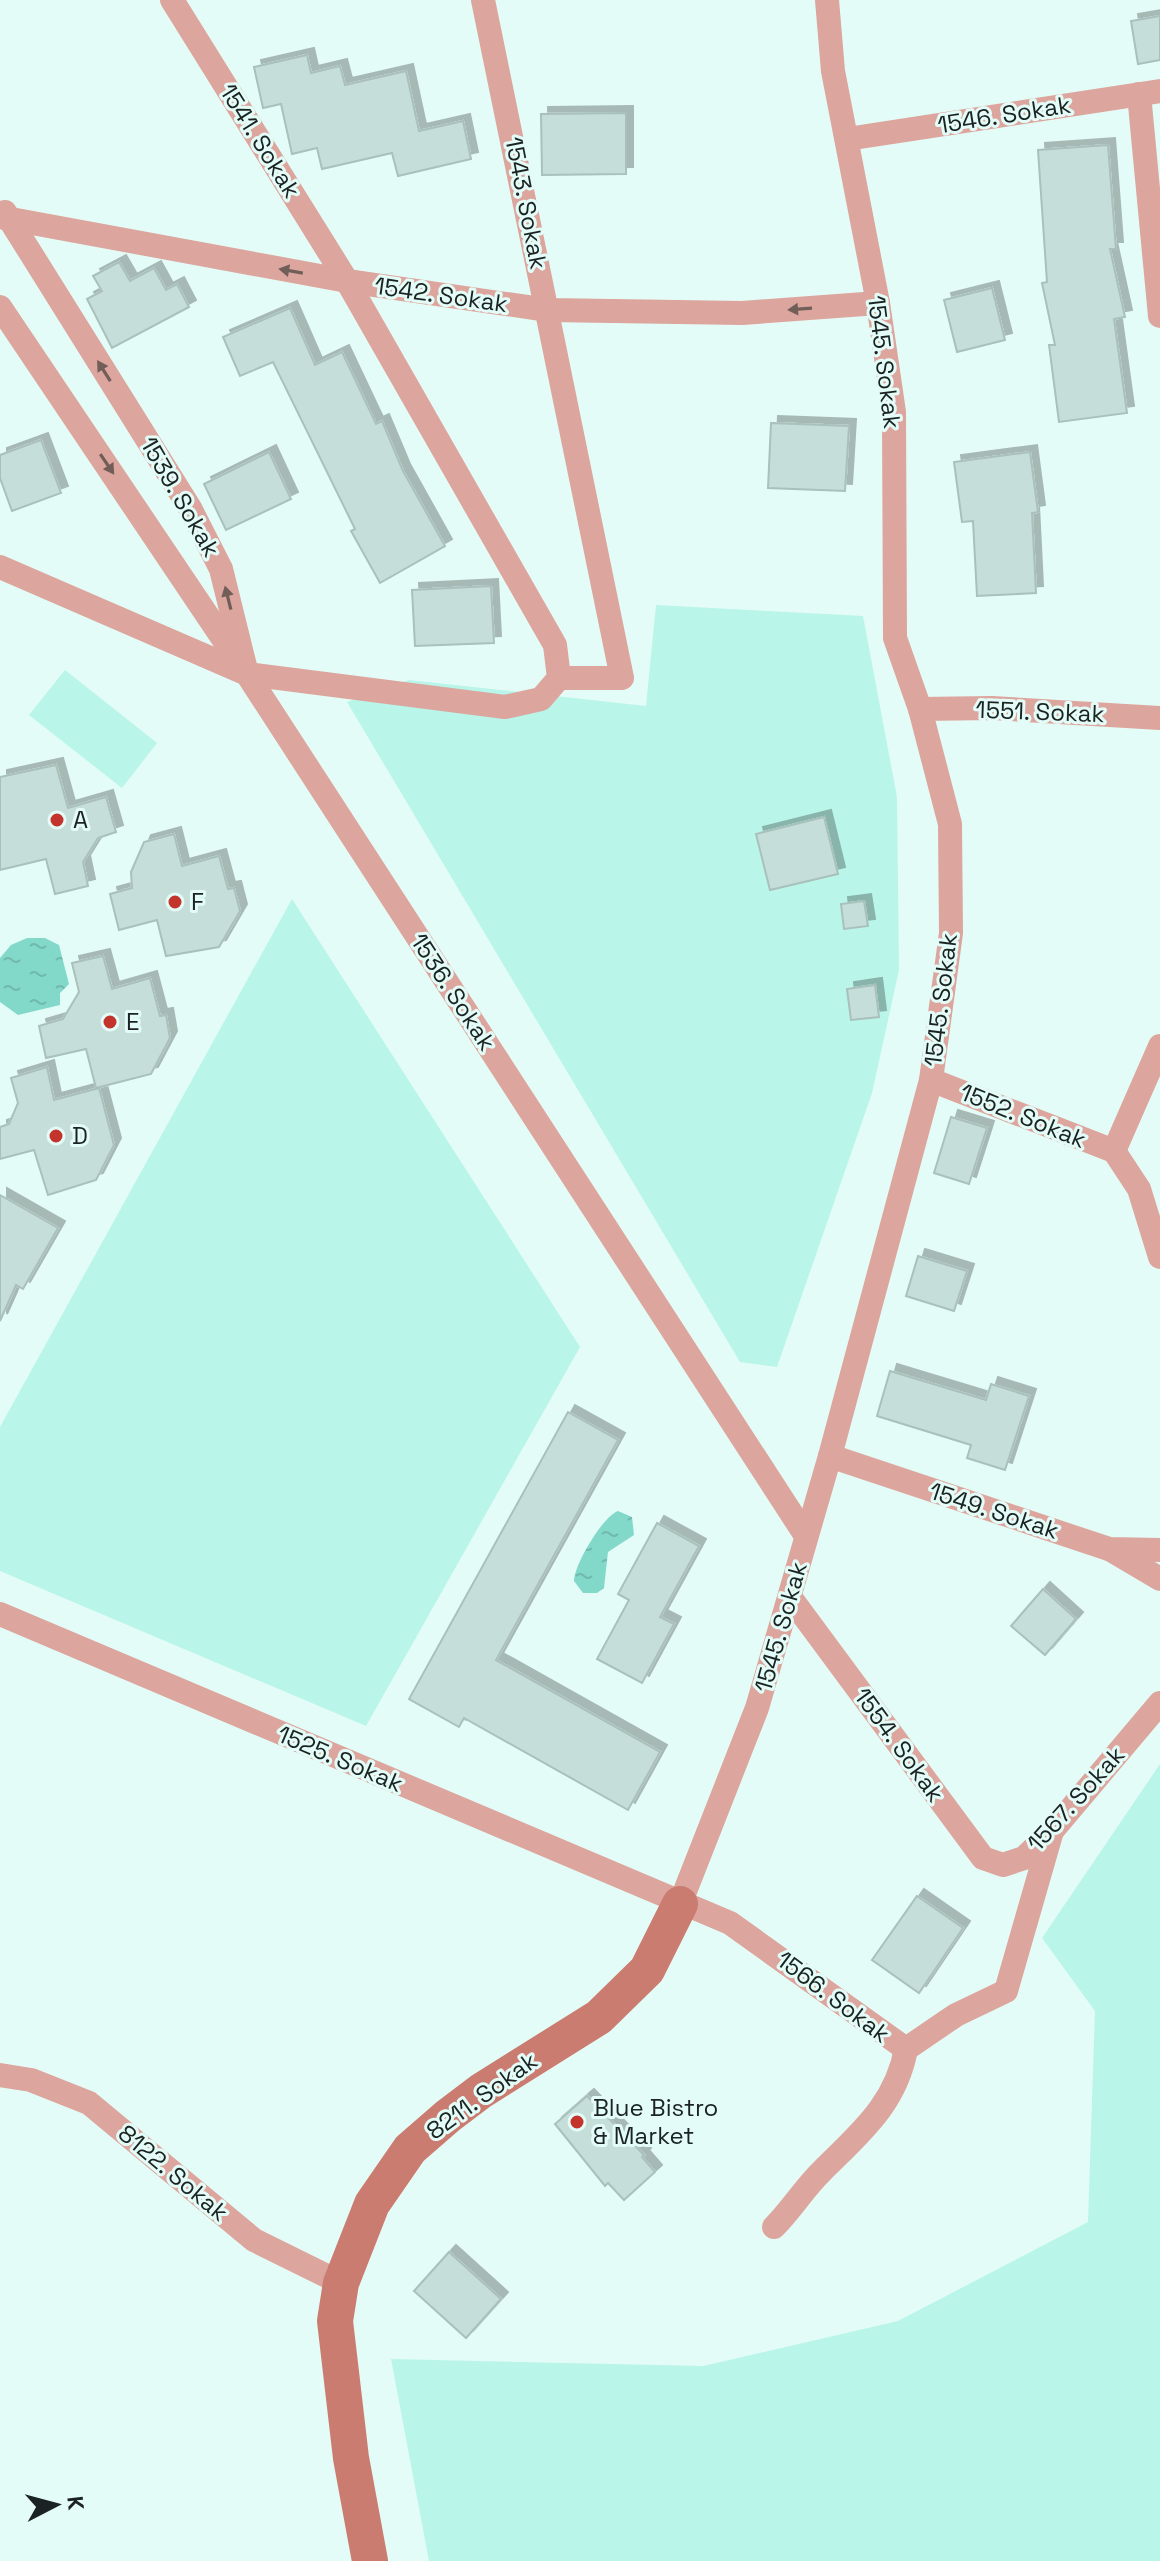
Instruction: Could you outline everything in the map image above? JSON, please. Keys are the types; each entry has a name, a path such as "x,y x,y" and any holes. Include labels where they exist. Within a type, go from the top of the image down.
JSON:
{"street":[{"name":"1541. Sokak","path":"172,0 347,281 533,603 555,645 559,678"},
{"name":"1543. Sokak","path":"483,0 569,407 622,678 559,678"},
{"path":"809,0 833,71"},
{"path":"827,0 833,71"},
{"name":"1545. Sokak","path":"680,1904 757,1708 830,1456 931,1080 951,933 950,824 920,709 895,638 894,412 878,303 833,71"},
{"path":"1150,92 1160,316"},
{"name":"1546. Sokak","path":"847,139 1150,92"},
{"name":"1542. Sokak","path":"3,213 347,281 548,310 742,313 878,303"},
{"name":"1539. Sokak","path":"3,213 190,508 221,569 247,674"},
{"name":"1539. Sokak","path":"0,307 247,674"},
{"path":"0,567 247,674 505,707 541,699 559,678"},
{"name":"1536. Sokak","path":"247,674 806,1536"},
{"name":"1551. Sokak","path":"920,709 992,708 1160,718"},
{"name":"1552. Sokak","path":"1114,1151 1160,1046"},
{"name":"1552. Sokak","path":"931,1080 1114,1151 1139,1189 1160,1257"},
{"name":"1549. Sokak","path":"830,1456 1109,1549 1160,1550"},
{"path":"1109,1549 1160,1579"},
{"name":"1554. Sokak","path":"790,1597 983,1858 1003,1865 1024,1858"},
{"name":"1525. Sokak","path":"0,1614 680,1904"},
{"name":"1567. Sokak","path":"1024,1858 1052,1831 1160,1703"},
{"name":"1566. Sokak","path":"680,1904 730,1923 906,2049 956,2015 1006,1991 1052,1831"},
{"name":"8211. Sokak","path":"370,2561 351,2458 335,2321 341,2283 372,2204 410,2149 481,2091 599,2017 647,1970 680,1904"},
{"path":"774,2227 821,2171 878,2116 897,2083 906,2049"},
{"name":"8122. Sokak","path":"0,2075 31,2080 89,2103 254,2240 341,2283"}],"shaded area":[{"path":"656,605 863,616 897,797 899,970 872,1093 777,1367 740,1362 347,702 409,680 646,706"},
{"path":"65,670 157,743 122,788 29,715"},
{"path":"292,899 580,1347 366,1726 0,1571 0,1427"},
{"path":"1160,1764 1160,2561 429,2561 391,2359 703,2366 898,2321 1088,2222 1095,2011 1042,1938"}],"water":[{"path":"27,938 45,938 59,945 69,984 60,993 60,1005 18,1015 0,1002 0,958 11,945"},
{"path":"618,1511 632,1517 634,1535 608,1552 604,1588 597,1593 583,1593 574,1581 579,1564 597,1531"}],"building":[{"path":"1160,16 1160,60 1138,64 1131,21"},
{"path":"307,55 311,73 340,66 345,85 406,71 419,131 463,121 471,159 398,176 392,153 322,169 317,148 292,154 281,104 263,108 254,67"},
{"path":"626,113 626,174 542,175 541,114"},
{"path":"1108,145 1116,249 1110,249 1125,317 1114,319 1127,413 1059,422 1049,345 1055,345 1042,283 1047,282 1038,150"},
{"path":"119,262 130,281 154,268 166,290 177,284 189,307 112,348 87,299 102,291 93,276"},
{"path":"992,288 1005,340 957,352 944,300"},
{"path":"290,308 315,365 342,352 376,424 382,421 403,471 445,546 380,583 351,531 355,529 273,362 240,376 223,337"},
{"path":"771,423 849,426 845,491 768,488"},
{"path":"41,440 61,493 12,511 0,478 0,455"},
{"path":"269,452 291,499 226,530 204,484"},
{"path":"1030,452 1038,512 1032,513 1036,593 977,596 973,521 962,522 954,462"},
{"path":"491,586 494,643 415,646 412,590"},
{"name":"A","path":"56,765 68,808 106,797 116,832 98,838 83,862 88,886 55,894 46,859 0,870 0,777"},
{"path":"824,817 838,874 770,890 756,834"},
{"name":"F","path":"174,834 182,866 219,856 228,889 234,888 240,911 219,947 166,956 157,920 119,930 110,894 132,888 131,872 144,842"},
{"path":"864,901 868,926 844,929 841,904"},
{"name":"E","path":"103,956 112,989 150,978 160,1016 166,1015 170,1038 151,1074 96,1088 86,1049 46,1058 39,1026 63,1019 79,992 72,963"},
{"path":"875,985 879,1017 851,1020 847,989"},
{"name":"D","path":"47,1067 54,1100 99,1088 114,1145 96,1180 48,1195 34,1150 0,1159 0,1127 9,1124 18,1103 11,1078"},
{"path":"951,1117 987,1128 969,1184 934,1173"},
{"path":"0,1195 58,1228 23,1289 16,1285 0,1321"},
{"path":"918,1256 967,1271 954,1311 906,1296"},
{"path":"890,1371 986,1400 991,1384 1029,1396 1005,1470 967,1458 971,1445 877,1416"},
{"path":"568,1412 618,1440 496,1660 660,1752 628,1810 464,1718 459,1727 409,1699"},
{"path":"657,1523 699,1546 660,1617 674,1624 642,1683 597,1659 629,1600 618,1594"},
{"path":"1043,1589 1076,1619 1045,1655 1011,1626"},
{"path":"917,1896 963,1928 919,1993 872,1960"},
{"path":"587,2096 644,2155 642,2157 655,2172 624,2200 608,2183 605,2186 555,2124"},
{"path":"449,2252 501,2299 466,2338 414,2291"}],"place":[{"name":"A","path":"57,820"},
{"name":"F","path":"175,902"},
{"name":"E","path":"110,1022"},
{"name":"D","path":"56,1136"},
{"name":"Blue Bistro & Market","path":"577,2122"}]}
